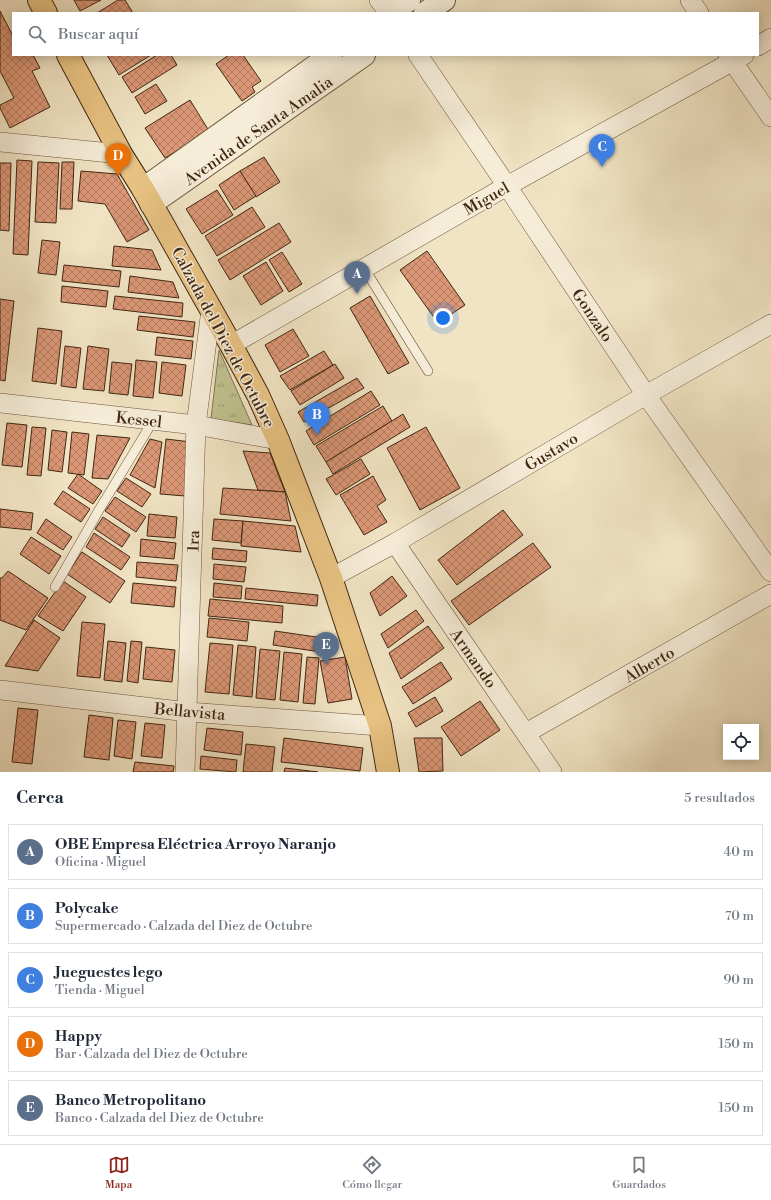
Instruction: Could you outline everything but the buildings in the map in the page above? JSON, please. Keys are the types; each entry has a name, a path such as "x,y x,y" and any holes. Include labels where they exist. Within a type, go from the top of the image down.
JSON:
{"main road":[{"path":"39,0 45,12"},
{"name":"Calzada del Diez de Octubre","path":"69,56 121,154 147,197 258,395 278,440 330,578 380,726 388,772"}],"street":[{"path":"380,0 388,12"},
{"path":"391,12 409,0"},
{"path":"426,12 444,0"},
{"path":"690,0 698,12"},
{"path":"759,45 771,38"},
{"name":"Avenida de Santa Amalia","path":"147,197 330,56"},
{"name":"Avenida de Santa Amalia","path":"147,197 362,56"},
{"name":"Gonzalo","path":"419,56 646,395 771,572"},
{"path":"735,57 771,117"},
{"name":"Miguel","path":"231,345 735,57"},
{"path":"0,142 121,154"},
{"name":"1ra","path":"185,772 196,425 211,310"},
{"name":"Gustavo","path":"330,578 395,544 646,395 771,324"},
{"name":"Kessel","path":"0,403 196,425 278,440"},
{"name":"Armando","path":"395,544 552,772"},
{"name":"Alberto","path":"526,733 771,594"},
{"name":"Bellavista","path":"0,690 188,712 380,726"}],"lane":[{"path":"364,268 428,371"},
{"path":"54,587 153,421"}],"green space":[{"path":"219,350 252,425 211,419"}],"place":[{"name":"Jueguestes lego","path":"602,167"},
{"name":"Happy","path":"118,176"},
{"name":"OBE Empresa Eléctrica Arroyo Naranjo","path":"357,294"},
{"name":"Polycake","path":"317,435"},
{"name":"Banco Metropolitano","path":"326,665"}]}
